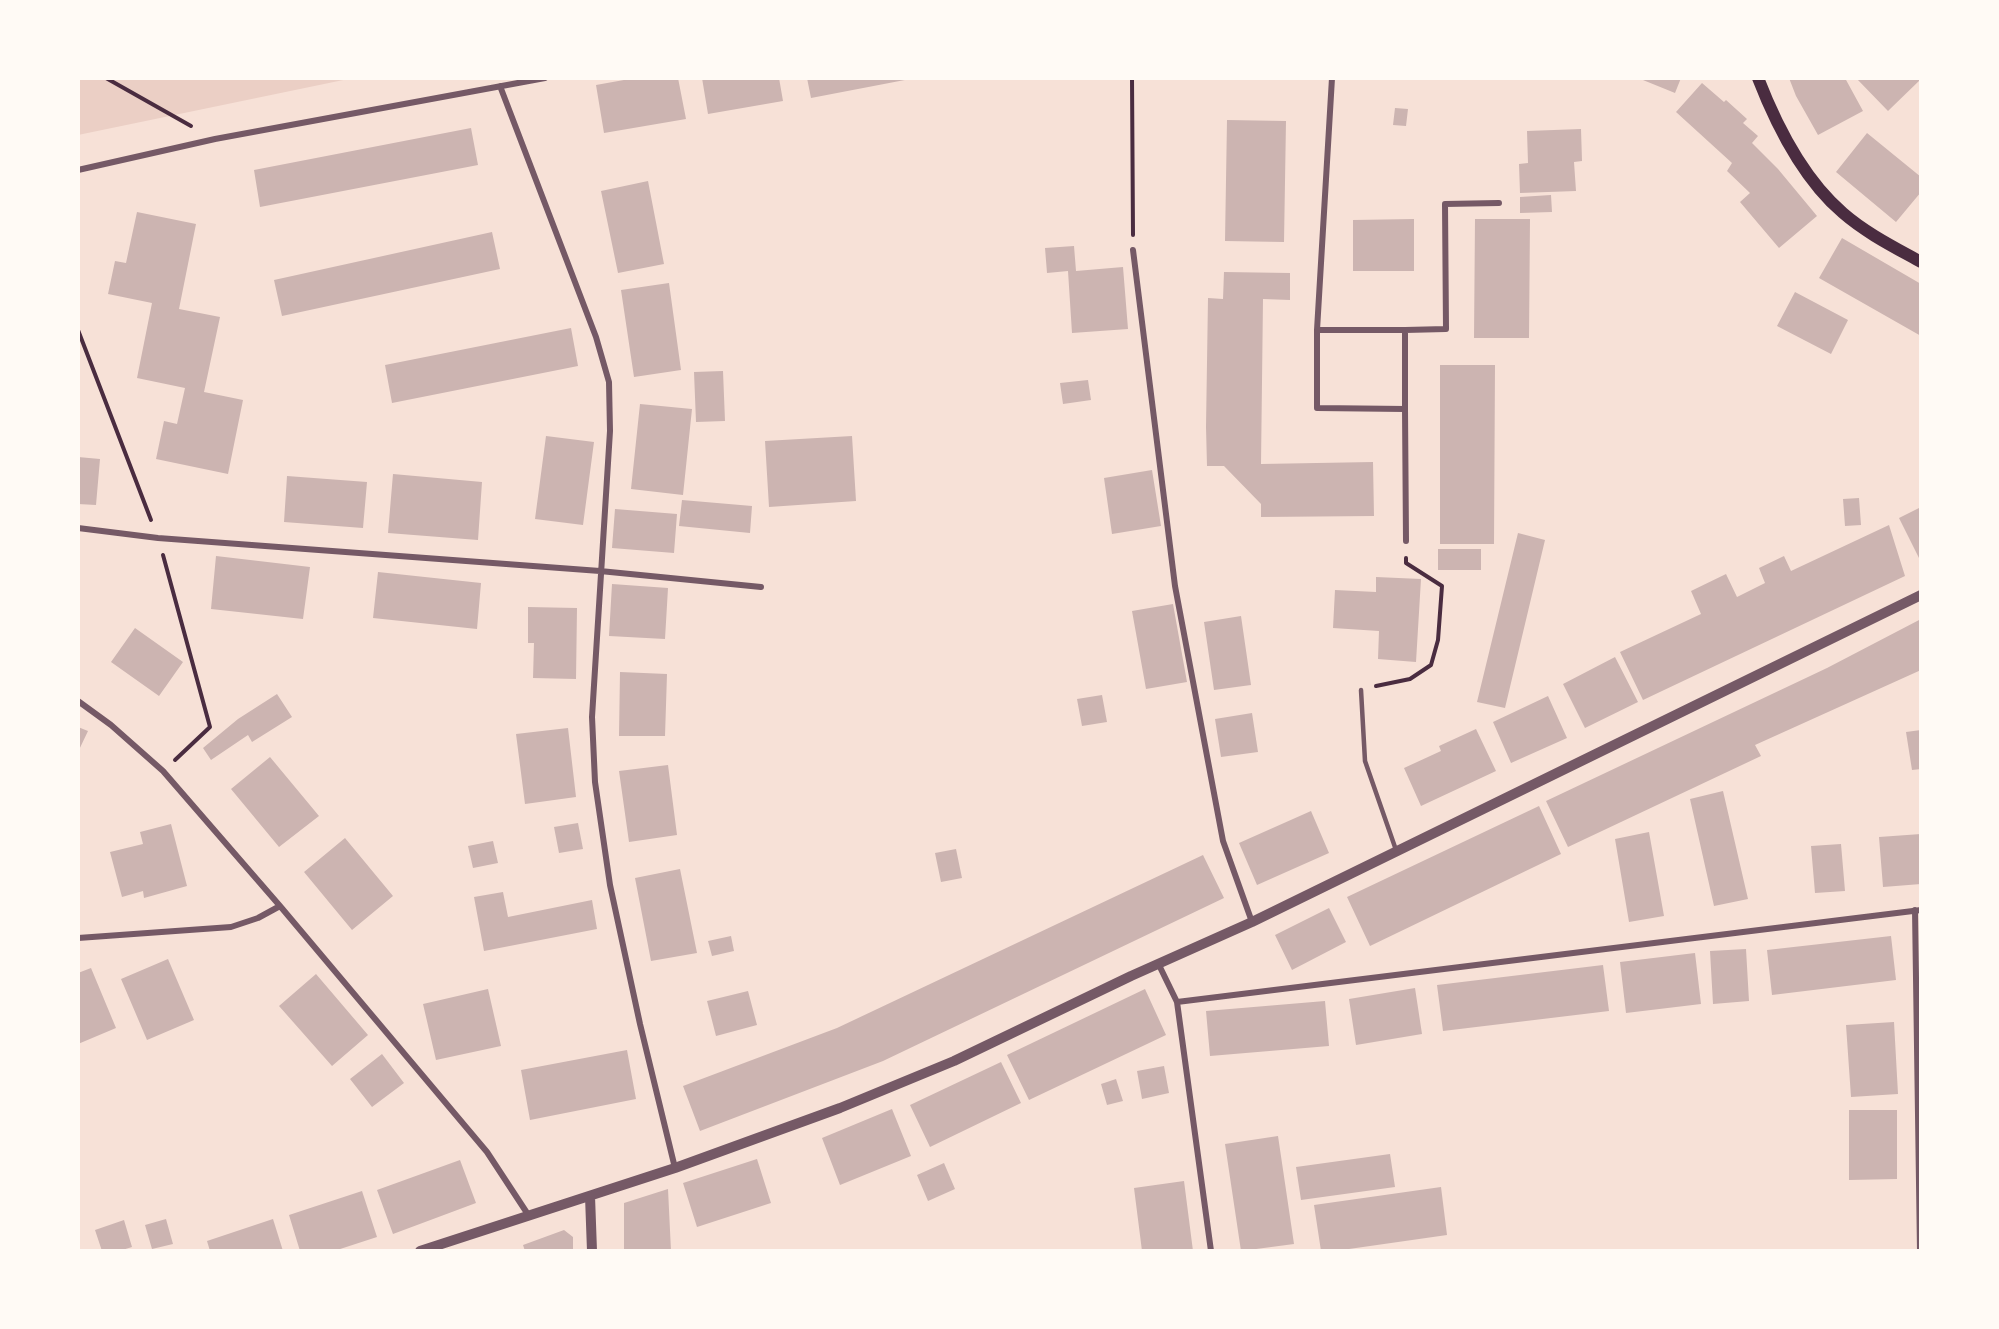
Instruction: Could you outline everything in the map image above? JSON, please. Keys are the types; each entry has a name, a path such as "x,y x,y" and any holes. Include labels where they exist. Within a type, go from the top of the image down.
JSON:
{"main road":[{"path":"1758,78 1788,142 1814,183 1843,213 1874,236 1921,262"}],"street":[{"path":"78,170 215,139 545,78"},
{"path":"1332,78 1317,330 1317,408 1406,409"},
{"path":"500,86 596,337 609,382 610,431 592,717 595,782 610,885 640,1024 675,1168"},
{"path":"1317,330 1446,329 1445,204 1499,203"},
{"path":"1133,250 1175,586 1223,841 1252,922"},
{"path":"1405,330 1406,541"},
{"path":"78,528 158,538 600,571 761,587"},
{"path":"420,1251 675,1168 840,1108 954,1061 1158,963 1252,922 1921,595"},
{"path":"78,701 111,725 163,771 487,1152 529,1216"},
{"path":"78,938 231,927 258,918 280,906"},
{"path":"1177,1002 1918,910 1920,1251"},
{"path":"1158,963 1177,1002 1211,1251"},
{"path":"590,1196 592,1251"}],"lane":[{"path":"1360,690 1365,760 1396,850"}],"path":[{"path":"106,78 215,139"},
{"path":"1132,78 1133,250"},
{"path":"1360,690 1410,679 1431,665 1438,640 1442,586 1406,563 1406,541"}],"shaded area":[{"path":"78,78 353,78 78,135"}],"building":[{"path":"635,78 678,78 686,119 604,133 596,85"},
{"path":"702,78 779,78 783,101 708,114"},
{"path":"807,78 909,78 910,79 811,98"},
{"path":"1638,78 1681,78 1675,93"},
{"path":"1789,78 1845,78 1863,111 1818,135 1796,96"},
{"path":"1856,78 1921,78 1921,79 1888,111"},
{"path":"1702,83 1747,119 1743,123 1758,136 1752,143 1778,169 1817,216 1779,248 1740,202 1750,193 1727,171 1732,163 1676,112"},
{"path":"1395,108 1408,109 1406,126 1393,125"},
{"path":"1227,120 1286,121 1284,242 1225,241"},
{"path":"471,128 478,165 260,207 254,170"},
{"path":"1581,129 1582,161 1574,162 1576,191 1520,193 1519,164 1528,163 1527,131"},
{"path":"1867,133 1921,177 1921,192 1896,222 1836,172"},
{"path":"648,181 664,264 618,273 601,191"},
{"path":"1551,195 1552,212 1520,213 1520,197"},
{"path":"137,212 196,224 179,309 220,317 204,392 243,400 228,474 156,459 164,421 177,424 185,388 137,378 152,303 108,294 115,261 126,263"},
{"path":"1414,219 1414,271 1353,271 1353,220"},
{"path":"1475,219 1530,219 1529,338 1474,338"},
{"path":"492,232 500,269 282,316 274,280"},
{"path":"1842,238 1921,284 1921,336 1819,278"},
{"path":"1074,246 1076,271 1123,267 1128,329 1072,333 1068,271 1047,273 1045,248"},
{"path":"1224,272 1290,273 1290,300 1263,299 1261,464 1373,462 1374,516 1261,517 1261,504 1224,466 1207,466 1208,298 1223,299"},
{"path":"669,283 681,370 634,377 621,290"},
{"path":"1795,292 1848,320 1831,354 1777,326"},
{"path":"571,328 578,366 392,403 385,365"},
{"path":"1440,365 1495,365 1494,544 1440,544"},
{"path":"723,371 725,421 696,422 694,372"},
{"path":"1088,380 1091,400 1063,404 1060,383"},
{"path":"640,404 692,409 683,495 631,489"},
{"path":"546,436 594,442 583,525 535,519"},
{"path":"852,436 856,501 769,507 765,441"},
{"path":"78,457 100,459 96,505 78,504"},
{"path":"1152,470 1161,526 1112,534 1104,478"},
{"path":"393,474 482,482 478,540 388,533"},
{"path":"287,476 367,482 363,528 284,522"},
{"path":"1859,498 1861,525 1845,526 1843,499"},
{"path":"682,500 752,506 750,533 679,526"},
{"path":"1921,507 1921,562 1899,518"},
{"path":"615,509 677,514 674,553 612,548"},
{"path":"1889,525 1905,576 1643,700 1620,652 1701,614 1691,591 1726,574 1737,597 1765,583 1759,568 1784,556 1791,571"},
{"path":"1518,533 1545,540 1505,708 1477,702"},
{"path":"1438,549 1481,549 1481,570 1438,570"},
{"path":"216,556 310,567 303,619 211,609"},
{"path":"378,572 481,583 477,629 373,618"},
{"path":"1376,577 1421,579 1416,662 1378,659 1379,631 1333,628 1335,590 1376,592"},
{"path":"612,584 668,588 665,639 609,636"},
{"path":"1173,604 1187,682 1146,689 1132,611"},
{"path":"528,607 577,608 576,679 533,678 534,643 528,643"},
{"path":"1241,616 1251,685 1214,690 1204,622"},
{"path":"1921,619 1921,670 1755,745 1761,756 1568,847 1546,801 1827,668"},
{"path":"135,628 183,662 159,696 111,662"},
{"path":"1615,657 1638,702 1585,728 1563,684"},
{"path":"620,672 667,674 665,736 619,736"},
{"path":"277,694 292,717 252,742 248,735 211,760 203,748 238,719"},
{"path":"1102,695 1107,722 1082,726 1077,699"},
{"path":"1548,696 1567,738 1511,763 1493,722"},
{"path":"1252,713 1258,752 1221,757 1215,719"},
{"path":"78,727 88,731 78,752"},
{"path":"568,728 576,797 525,804 516,734"},
{"path":"1476,729 1496,771 1421,806 1404,768 1441,751 1439,746"},
{"path":"1921,730 1921,769 1912,770 1906,732"},
{"path":"270,757 319,816 279,847 231,789"},
{"path":"668,765 677,835 629,842 619,771"},
{"path":"1723,791 1748,899 1714,906 1690,799"},
{"path":"1539,806 1561,854 1370,946 1347,897"},
{"path":"1311,811 1329,853 1257,885 1239,843"},
{"path":"578,823 583,849 559,853 554,827"},
{"path":"171,824 187,886 144,898 143,891 122,897 110,852 143,844 140,832"},
{"path":"1649,832 1664,916 1629,922 1615,839"},
{"path":"1921,834 1921,884 1883,887 1879,837"},
{"path":"345,838 393,896 352,930 304,872"},
{"path":"493,841 498,863 473,868 468,846"},
{"path":"1841,844 1845,891 1815,893 1811,846"},
{"path":"956,849 962,878 941,882 935,853"},
{"path":"1203,855 1224,898 883,1061 700,1131 683,1086 837,1028"},
{"path":"680,869 697,953 651,961 635,878"},
{"path":"503,892 508,917 592,900 597,929 484,951 474,897"},
{"path":"1329,908 1346,942 1292,970 1275,935"},
{"path":"731,936 734,951 712,956 708,941"},
{"path":"1891,936 1896,980 1772,995 1767,950"},
{"path":"1746,949 1749,1001 1713,1004 1710,951"},
{"path":"1695,953 1701,1004 1626,1013 1620,962"},
{"path":"168,959 194,1020 147,1040 121,979"},
{"path":"1603,965 1609,1011 1443,1031 1437,985"},
{"path":"91,968 116,1028 78,1044 78,973"},
{"path":"316,974 368,1035 332,1066 279,1006"},
{"path":"1415,988 1422,1034 1356,1045 1349,999"},
{"path":"488,989 501,1046 436,1060 423,1004"},
{"path":"1145,989 1166,1035 1029,1100 1007,1055"},
{"path":"748,991 757,1025 716,1036 707,1001"},
{"path":"1325,1001 1329,1046 1210,1056 1206,1011"},
{"path":"1894,1022 1898,1094 1851,1097 1846,1025"},
{"path":"627,1050 636,1099 530,1120 521,1070"},
{"path":"382,1054 404,1083 372,1107 350,1079"},
{"path":"1001,1062 1021,1103 930,1147 910,1105"},
{"path":"1164,1066 1169,1093 1142,1099 1137,1071"},
{"path":"1116,1079 1123,1101 1107,1105 1101,1084"},
{"path":"892,1109 911,1156 840,1185 822,1138"},
{"path":"1849,1110 1897,1110 1897,1179 1849,1180"},
{"path":"1278,1136 1294,1244 1241,1251 1225,1144"},
{"path":"1390,1154 1395,1187 1301,1200 1296,1167"},
{"path":"757,1159 771,1203 697,1227 683,1183"},
{"path":"460,1160 476,1203 393,1234 377,1190"},
{"path":"944,1163 955,1189 928,1201 917,1175"},
{"path":"1184,1181 1193,1251 1142,1251 1134,1188"},
{"path":"1441,1187 1447,1235 1321,1251 1314,1205"},
{"path":"668,1189 671,1251 624,1251 624,1203"},
{"path":"362,1191 377,1237 334,1251 300,1251 289,1215"},
{"path":"166,1219 173,1244 152,1249 145,1225"},
{"path":"273,1219 283,1251 210,1251 207,1241"},
{"path":"124,1220 132,1247 119,1251 102,1251 95,1230"},
{"path":"564,1230 573,1237 573,1251 525,1251 523,1245"}]}
